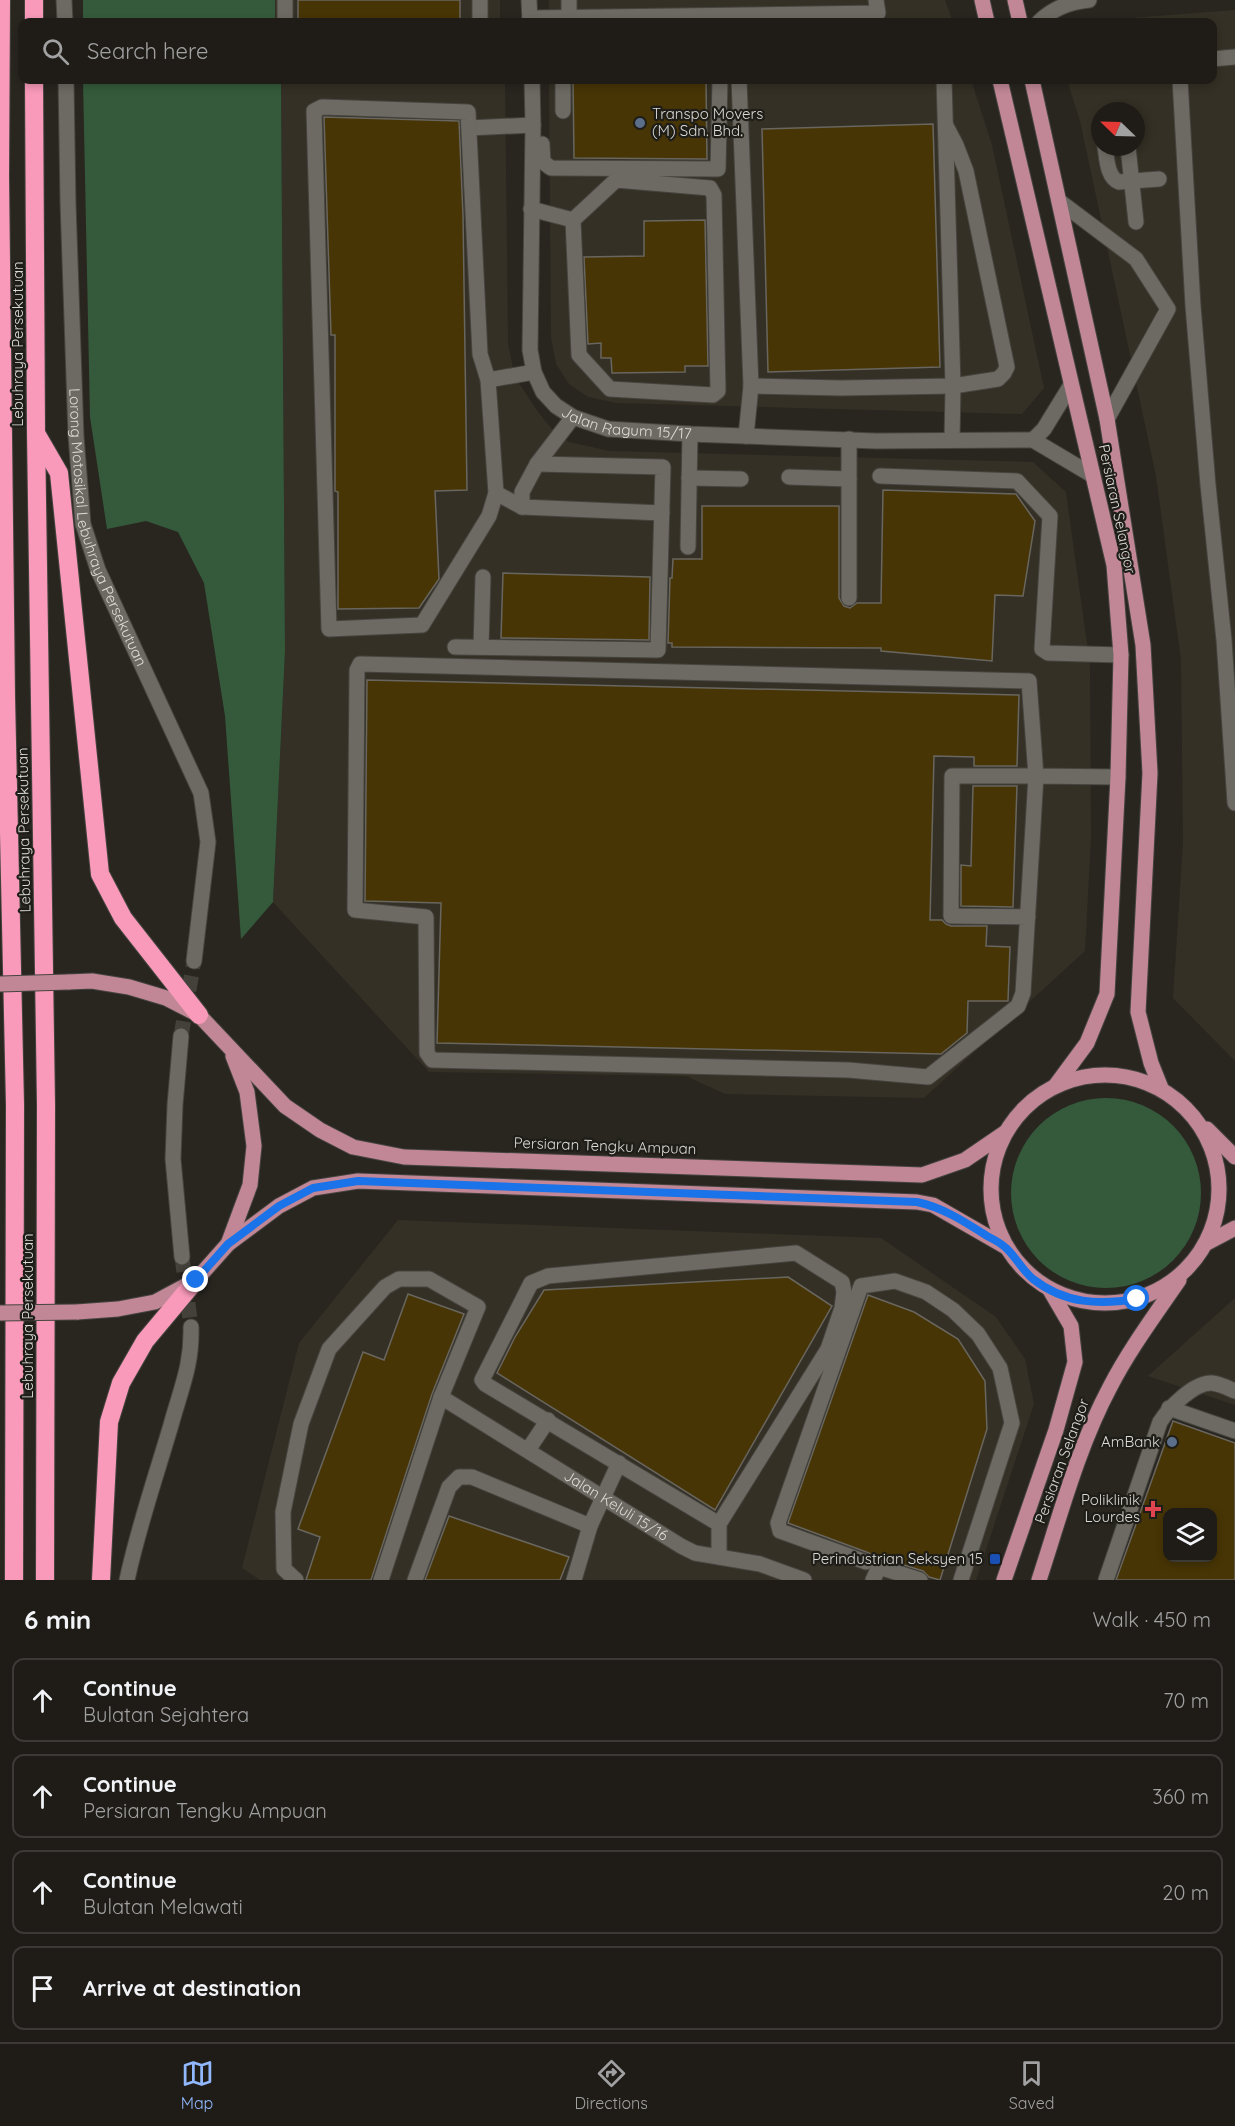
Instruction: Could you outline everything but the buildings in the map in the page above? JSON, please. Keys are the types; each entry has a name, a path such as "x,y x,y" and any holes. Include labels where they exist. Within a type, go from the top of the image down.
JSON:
{"highway":[{"name":"Lebuhraya Persekutuan","path":"1,0 0,177 6,697 15,1105 14,1580"},
{"path":"34,0 34,18"},
{"name":"Lebuhraya Persekutuan","path":"34,84 36,433 46,1105 45,1580"},
{"path":"36,433 59,473 100,874 123,918 199,1015"},
{"path":"101,1580 109,1422 121,1383 145,1341 196,1280"}],"main road":[{"path":"982,0 986,18"},
{"path":"1015,0 1019,18"},
{"name":"Persiaran Selangor","path":"1001,84 1113,565 1121,655 1118,777 1107,994 1087,1043 1056,1085"},
{"name":"Persiaran Selangor","path":"1033,84 1107,419 1143,645 1150,773 1138,1012 1151,1063 1161,1089"},
{"name":"Persiaran Tengku Ampuan","path":"0,984 92,981 129,987 166,998 199,1015 285,1106 320,1130 353,1147 404,1157 922,1175 965,1160 1006,1132"},
{"path":"228,1244 250,1185 254,1146 247,1092 230,1048"},
{"path":"1188,1268 1164,1287 1137,1299 1108,1304 1078,1301 1050,1290 1033,1279 1006,1247 992,1210 992,1170 1006,1132 1019,1113 1056,1085 1090,1075 1127,1076 1161,1089 1179,1101 1235,1157"},
{"path":"1194,1117 1208,1139 1217,1165 1219,1192 1215,1219 1205,1244"},
{"path":"0,1313 77,1312 118,1309 154,1302 196,1280 228,1244 279,1206 313,1188 358,1181 917,1202 933,1205 1006,1247"},
{"path":"1205,1244 1235,1228"},
{"name":"Persiaran Selangor","path":"1039,1580 1086,1441 1109,1388 1143,1331 1205,1244"},
{"name":"Persiaran Selangor","path":"1004,1580 1056,1430 1075,1362 1071,1326 1050,1290"}],"street":[{"path":"64,0 65,18"},
{"path":"285,0 285,18"},
{"path":"480,0 480,18"},
{"path":"529,0 530,18"},
{"path":"569,0 569,18 878,13 876,0"},
{"path":"1043,18 1050,12 1080,0"},
{"path":"1217,59 1235,57"},
{"name":"Lorong Motosikal Lebuhraya Persekutuan","path":"66,84 76,436 83,524 98,570 201,794 208,842 194,961"},
{"name":"Jalan Ragum 15/17","path":"532,84 530,350 534,372 543,392 556,406 573,417 608,429 876,441 1033,440"},
{"path":"563,84 563,111"},
{"path":"532,147 542,144 543,162 551,168 718,169 720,84"},
{"path":"739,84 751,386 746,436"},
{"path":"944,84 953,386 952,440"},
{"path":"1180,84 1193,306 1230,660 1235,803"},
{"path":"322,107 468,112 469,128 480,354 488,380 496,493 489,516 422,625 329,630 314,111 322,107"},
{"path":"469,128 533,125"},
{"path":"751,386 841,388 953,386 998,379 1004,373 1007,367 966,171 946,126"},
{"path":"1107,156 1114,180 1119,182 1159,179"},
{"path":"1129,156 1136,222"},
{"path":"616,180 710,188 714,195 718,391 713,395 610,389 579,355 573,220 616,180"},
{"path":"1059,201 1136,259 1168,309"},
{"path":"531,209 573,220"},
{"path":"1168,309 1193,306"},
{"path":"1107,419 1168,309"},
{"path":"488,380 534,372"},
{"path":"1071,385 1044,429 1033,440 1092,475"},
{"path":"522,507 522,492 537,464 573,417"},
{"path":"688,547 690,434"},
{"path":"849,439 849,597"},
{"path":"455,646 658,650 663,467 537,464"},
{"path":"880,476 1017,482 1050,516 1042,649 1048,653 1121,655"},
{"path":"789,477 849,479"},
{"path":"689,478 741,479"},
{"path":"496,493 522,507 662,513"},
{"path":"68,548 81,495"},
{"path":"481,647 483,577"},
{"path":"360,664 1029,681 1036,776 1023,993 1018,1006 928,1077 848,1070 432,1060 427,1053 426,917 355,910 357,670 360,664"},
{"path":"1028,917 951,916 952,776 1118,777"},
{"path":"181,1035 173,1159 182,1257"},
{"path":"719,1524 619,1462 485,1384 482,1380 531,1283 548,1276 796,1253 842,1282 844,1292 842,1308 828,1349 719,1524 719,1557"},
{"path":"296,1580 284,1569 283,1512 302,1425 329,1349 385,1287 399,1279 429,1278 478,1307 441,1397 381,1580"},
{"path":"866,1562 780,1531 778,1523 861,1286 895,1281 926,1292 953,1310 978,1334 1000,1368 1012,1423 962,1580"},
{"path":"125,1576 185,1383 191,1351 191,1327"},
{"path":"1106,1580 1160,1422 1169,1408 1201,1386 1211,1383 1235,1391"},
{"name":"Jalan Keluli 15/16","path":"441,1397 681,1546 695,1553 760,1564 804,1580"},
{"path":"1169,1408 1235,1431"},
{"path":"528,1450 548,1420"},
{"path":"574,1580 590,1526 619,1462"},
{"path":"415,1580 449,1487 459,1477 472,1477 590,1526"},
{"path":"873,1580 879,1567 920,1580"}],"shaded area":[{"path":"275,0 500,0 500,18 275,18"},
{"path":"549,0 945,0 952,18 549,18"},
{"path":"1235,10 1235,1061 1173,998 1183,842 1181,660 1156,476 1080,121 1068,84 1217,84 1217,18 1130,18"},
{"path":"281,84 505,84 508,344 515,377 551,428 569,442 610,451 1033,462 1066,492 1090,666 1091,839 1085,951 924,1098 725,1094 686,1076 429,1072 273,902 285,651"},
{"path":"549,84 972,84 992,145 1044,388 1022,414 616,403 588,397 569,384 556,364 551,338"},
{"path":"398,1220 881,1238 996,1317 1025,1359 1034,1404 976,1580 260,1580 242,1568 299,1343"},
{"path":"1235,1298 1235,1405 1148,1376"}],"green space":[{"path":"83,0 275,0 275,18 83,18"},
{"path":"83,84 281,84 285,651 273,902 241,939 225,716 204,583 178,532 146,521 107,529 90,417"},
{"path":"1097,1098 1115,1098 1151,1109 1166,1119 1180,1133 1197,1165 1201,1193 1197,1221 1190,1238 1180,1253 1166,1267 1134,1284 1115,1288 1097,1288 1061,1277 1046,1267 1032,1253 1015,1221 1011,1202 1011,1184 1022,1148 1032,1133 1046,1119 1078,1102"}],"tunnel":[{"path":"181,1036 194,961"},
{"path":"182,1257 191,1327"}],"place":[{"name":"Transpo Movers (M) Sdn. Bhd.","path":"640,123"},
{"name":"AmBank","path":"1172,1442"},
{"name":"Poliklinik Lourdes","path":"1153,1509"},
{"name":"Perindustrian Seksyen 15","path":"995,1559"}],"route":[{"path":"196,1280 228,1244 279,1206 313,1188 358,1181 917,1202 933,1205 1006,1247 1033,1279 1050,1290 1078,1301 1108,1304 1137,1299"}]}
